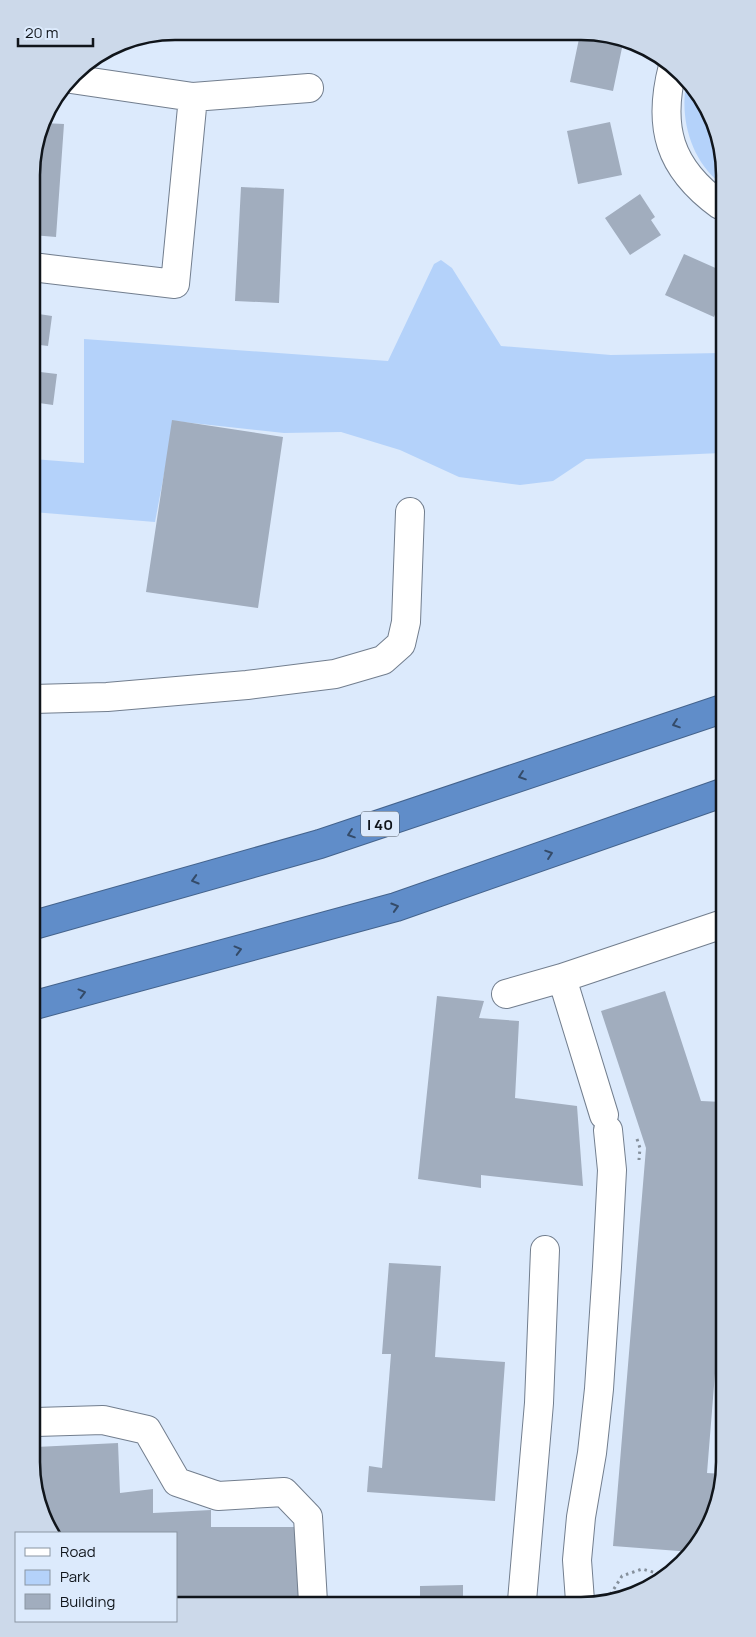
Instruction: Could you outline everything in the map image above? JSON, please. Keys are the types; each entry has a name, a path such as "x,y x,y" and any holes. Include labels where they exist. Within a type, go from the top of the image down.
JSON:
{"highway":[{"name":"I 40","path":"40,923 320,844 716,711"},
{"path":"40,1004 396,907 716,795"}],"street":[{"path":"671,75 667,105 668,125 673,150 680,166 689,178 716,202"},
{"path":"79,81 193,97 309,88"},
{"path":"40,268 175,284 193,97"},
{"path":"40,700 107,697 247,685 335,674 383,660 401,644 406,622 410,512"},
{"path":"506,994 562,978 716,926"},
{"path":"562,978 606,1122 612,1170 599,1389 592,1454 581,1517 577,1560 580,1597"},
{"path":"522,1597 539,1403 545,1250"},
{"path":"40,1422 103,1420 147,1430 177,1482 218,1496 284,1492 308,1517 313,1597"}],"path":[{"path":"611,1593 622,1576 642,1570 657,1573"}],"green space":[{"path":"686,90 706,123 715,158 716,179 695,151 690,138 686,125"},
{"path":"441,260 452,268 501,346 611,355 716,353 716,453 586,459 553,481 520,485 459,477 400,450 341,432 284,433 174,421 155,522 40,513 40,460 84,463 84,339 388,361 434,264"}],"building":[{"path":"579,40 598,41 622,47 613,91 570,82"},
{"path":"610,122 622,175 578,184 567,131"},
{"path":"50,123 64,124 56,237 40,236 40,166"},
{"path":"241,187 284,189 279,303 235,301"},
{"path":"640,194 655,217 651,220 661,235 630,255 605,218"},
{"path":"684,254 716,268 716,312 714,317 665,295"},
{"path":"40,314 52,316 48,346 40,345"},
{"path":"40,372 57,374 53,405 40,403"},
{"path":"172,420 283,437 258,608 146,592"},
{"path":"665,991 701,1101 716,1102 716,1361 707,1473 716,1474 706,1514 693,1537 682,1551 613,1546 646,1148 601,1011"},
{"path":"437,996 484,1001 479,1018 519,1021 515,1098 577,1106 583,1186 481,1175 481,1188 418,1179"},
{"path":"389,1263 441,1266 435,1357 505,1362 495,1501 367,1492 369,1466 382,1468 391,1354 382,1354"},
{"path":"118,1443 120,1493 153,1489 153,1513 211,1510 211,1527 297,1527 300,1597 178,1597 178,1532 60,1532 50,1514 45,1497 41,1479 40,1447"},
{"path":"463,1585 463,1597 420,1597 420,1586"}]}
